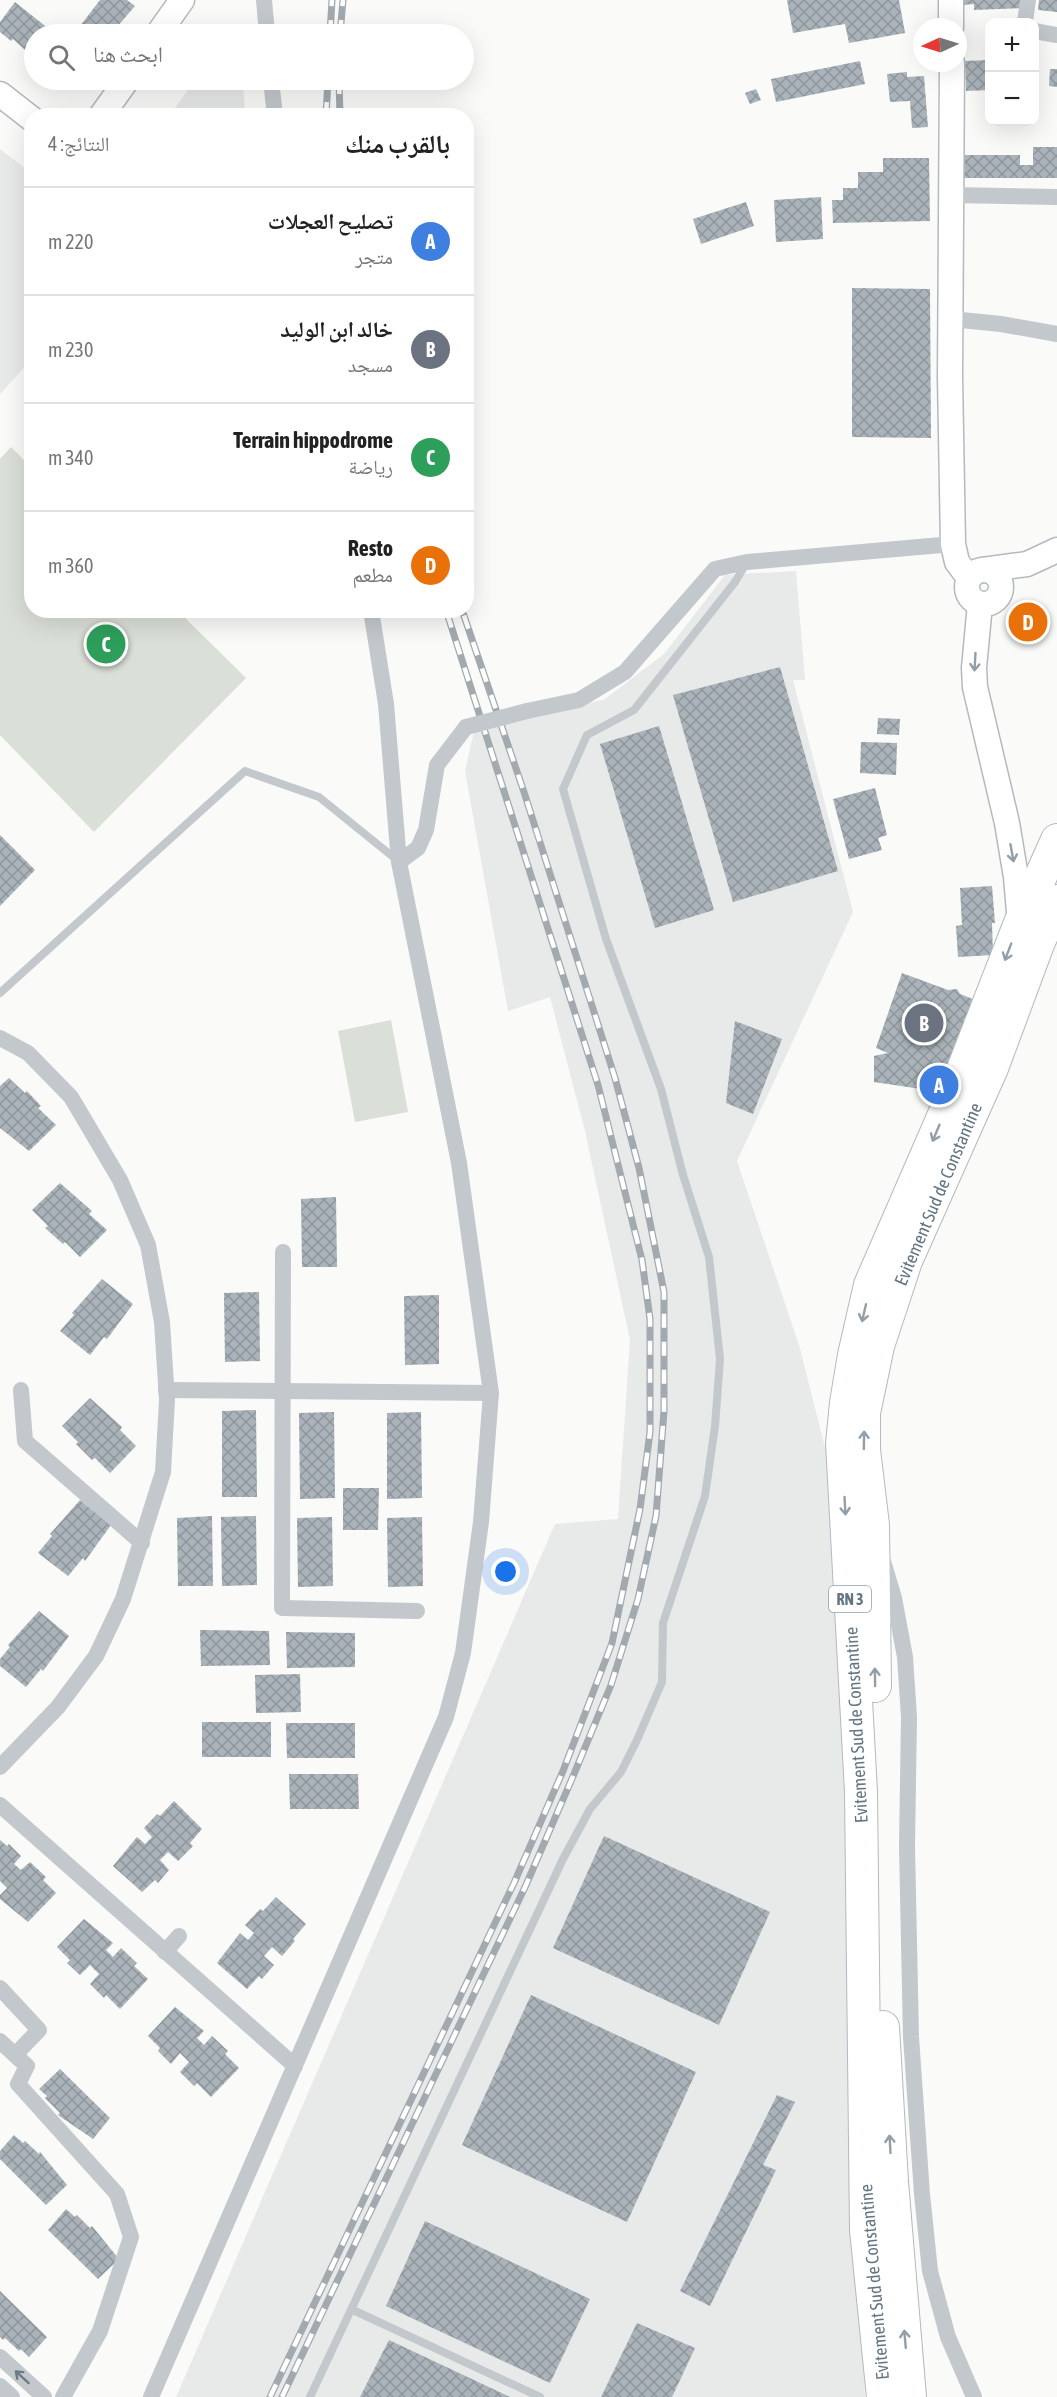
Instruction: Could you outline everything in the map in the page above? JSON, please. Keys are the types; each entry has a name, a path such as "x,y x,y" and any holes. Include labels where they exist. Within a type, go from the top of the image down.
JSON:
{"highway":[{"name":"Evitement Sud de Constantine","path":"883,2397 866,2230 861,1792 843,1433 854,1355 870,1285 956,1087 1020,923 1057,840"},
{"name":"Evitement Sud de Constantine","path":"910,2397 892,2182 880,1967 873,1525 864,1450 864,1413 878,1346 906,1261 992,1068 1038,944 1057,901"}],"main road":[{"path":"165,24 182,0"},
{"path":"951,0 951,18"},
{"path":"952,72 953,544 957,562 976,574 1027,564 1057,550"},
{"path":"107,108 120,90"},
{"path":"0,94 24,113"},
{"path":"1020,923 1016,877 1007,823 975,687 974,668 990,599 1027,564"},
{"path":"976,574 967,587 969,596 990,599"}],"street":[{"path":"264,0 266,24"},
{"path":"1026,18 1028,0"},
{"path":"1039,33 1057,35"},
{"path":"272,90 274,108"},
{"path":"952,195 1057,197"},
{"path":"951,319 1001,324 1057,334"},
{"path":"399,862 418,848 426,830 436,765 466,727 579,700 625,672 715,569 747,562 953,544"},
{"path":"151,2397 446,1717 463,1653 481,1522 491,1393 459,1163 399,862 386,704 372,618"},
{"path":"0,1038 28,1053 71,1097 120,1180 148,1245 162,1322 166,1390 164,1472 123,1599 96,1656 58,1707 0,1767"},
{"path":"283,1252 282,1608 417,1611"},
{"path":"21,1390 25,1442 142,1543"},
{"path":"166,1390 491,1393"},
{"path":"873,1525 894,1598 905,1657 909,1717 907,1846 911,2037 930,2271 948,2337 974,2397"},
{"path":"0,1805 295,2066"},
{"path":"165,1952 179,1936"},
{"path":"0,1988 39,2030 15,2055"},
{"path":"0,2041 27,2066 18,2084 117,2194 131,2237 100,2331 63,2397"},
{"path":"0,2357 44,2397"},
{"path":"0,2386 12,2397"}],"lane":[{"path":"310,2397 353,2310 563,1859 590,1809 621,1772 662,1682 663,1623 705,1496 715,1426 720,1359 709,1257 683,1175 662,1089 606,939 563,789 587,735 634,710 735,582 747,562"},
{"path":"0,993 245,771 319,797 399,862"},
{"path":"353,2310 540,2397"}],"shaded area":[{"path":"188,90 244,90 245,108 175,108"},
{"path":"0,149 24,167 24,368 0,394"},
{"path":"11,447 24,460 24,618 185,618 246,678 94,832 0,735 0,459"},
{"path":"796,571 805,680 793,680 853,912 737,1161 799,1345 832,1475 846,1547 854,2108 865,2397 176,2397 555,1524 618,1519 630,1340 585,1131 550,997 508,1011 465,771 474,731 605,699 664,654 725,575"},
{"path":"391,1020 408,1112 355,1122 338,1031"}],"building":[{"path":"100,0 127,0 135,6 119,24 82,24"},
{"path":"787,0 899,0 905,33 849,43 845,24 793,33"},
{"path":"963,0 1021,0 1021,8 974,10 974,4 963,5"},
{"path":"1039,0 1057,0 1057,12 1038,10"},
{"path":"15,2 43,24 24,24 24,49 0,32 0,22"},
{"path":"985,60 985,90 966,91 967,61"},
{"path":"860,61 865,84 776,102 771,79"},
{"path":"1050,69 1057,69 1057,87 1049,86"},
{"path":"907,72 907,77 924,76 928,127 912,128 910,101 890,102 887,74"},
{"path":"756,89 761,100 750,104 745,93"},
{"path":"1033,147 1057,147 1057,178 963,178 963,155 1020,155 1020,165 1033,165"},
{"path":"883,158 929,158 930,221 833,223 832,200 843,200 843,188 858,188 858,172 883,172"},
{"path":"821,197 823,239 776,242 774,200"},
{"path":"746,202 754,226 701,244 693,219"},
{"path":"852,288 930,289 931,438 852,437"},
{"path":"780,667 838,871 733,902 673,695"},
{"path":"878,718 900,719 899,735 877,734"},
{"path":"659,726 714,910 655,928 600,744"},
{"path":"861,742 897,743 896,775 860,773"},
{"path":"875,788 887,835 878,838 882,850 849,859 833,799"},
{"path":"0,835 35,870 0,906"},
{"path":"992,886 995,923 992,923 993,955 958,957 956,926 962,925 960,888"},
{"path":"902,973 948,990 957,989 960,994 973,999 937,1096 921,1089 874,1082 874,1056 888,1053 876,1048"},
{"path":"735,1021 782,1039 753,1114 726,1103"},
{"path":"9,1078 25,1093 27,1091 41,1106 38,1108 56,1125 29,1151 0,1128 0,1086"},
{"path":"60,1183 92,1211 89,1214 107,1230 80,1257 65,1242 63,1244 45,1228 48,1226 32,1210"},
{"path":"336,1197 337,1267 302,1267 301,1199"},
{"path":"102,1279 133,1304 107,1339 104,1337 90,1355 60,1331 74,1315 72,1313"},
{"path":"259,1292 260,1361 225,1362 224,1293"},
{"path":"439,1295 439,1364 405,1365 404,1296"},
{"path":"90,1398 122,1427 120,1430 136,1446 110,1473 95,1458 92,1460 62,1426"},
{"path":"256,1410 257,1497 222,1497 222,1411"},
{"path":"334,1412 335,1498 300,1499 299,1413"},
{"path":"421,1412 422,1498 387,1499 387,1413"},
{"path":"343,1488 379,1488 378,1530 343,1530"},
{"path":"80,1500 111,1525 85,1561 83,1558 68,1576 38,1553 52,1536 50,1534"},
{"path":"212,1516 213,1586 178,1586 177,1518"},
{"path":"256,1516 257,1585 222,1586 221,1517"},
{"path":"332,1517 333,1586 298,1587 297,1518"},
{"path":"422,1517 423,1586 388,1587 387,1518"},
{"path":"39,1611 69,1636 43,1671 41,1669 26,1687 0,1666 0,1659 10,1647 8,1645"},
{"path":"200,1630 269,1631 270,1665 201,1666"},
{"path":"286,1632 355,1633 355,1667 287,1668"},
{"path":"300,1674 301,1712 256,1713 255,1675"},
{"path":"202,1722 271,1722 271,1757 202,1757"},
{"path":"286,1723 355,1723 355,1758 287,1758"},
{"path":"289,1774 358,1774 359,1809 290,1809"},
{"path":"174,1801 202,1829 190,1843 193,1846 178,1861 168,1852 160,1860 169,1870 158,1883 155,1880 142,1892 113,1866 137,1837 145,1844 152,1837 144,1828"},
{"path":"604,1836 770,1912 719,2025 553,1948"},
{"path":"0,1840 7,1846 9,1844 21,1856 14,1864 21,1870 30,1862 46,1877 43,1880 56,1893 28,1922 0,1899 0,1895 7,1888 0,1881"},
{"path":"276,1897 306,1924 282,1956 272,1947 264,1956 274,1965 262,1979 259,1976 247,1989 217,1963 240,1933 248,1940 254,1933 245,1925 260,1909 263,1911"},
{"path":"84,1919 113,1943 106,1950 113,1957 121,1948 137,1963 134,1966 148,1979 120,2009 90,1984 99,1974 90,1965 80,1975 67,1963 70,1960 57,1947"},
{"path":"531,1995 696,2072 627,2222 462,2145"},
{"path":"175,2007 204,2031 197,2038 204,2045 212,2036 228,2051 225,2054 239,2068 211,2097 197,2083 194,2086 180,2072 189,2062 180,2053 171,2064 148,2036"},
{"path":"60,2069 110,2118 93,2139 58,2115 60,2113 39,2089"},
{"path":"777,2095 795,2102 763,2165 776,2170 710,2306 680,2291"},
{"path":"14,2135 23,2143 25,2141 39,2154 40,2152 67,2185 46,2205 0,2159 0,2151"},
{"path":"66,2209 75,2217 77,2215 90,2228 92,2226 119,2259 98,2279 48,2230"},
{"path":"425,2221 590,2299 550,2383 386,2306"},
{"path":"0,2291 47,2337 29,2357 21,2349 19,2351 5,2338 3,2340 0,2337"},
{"path":"637,2323 695,2348 672,2397 601,2397"},
{"path":"389,2340 510,2397 360,2397"}],"railway":[{"path":"331,24 332,0"},
{"path":"341,24 343,0"},
{"path":"326,108 327,90"},
{"path":"339,90 340,108"},
{"path":"270,2397 514,1883 563,1771 612,1643 640,1509 650,1432 650,1319 642,1260 598,1085 449,618"},
{"path":"282,2397 526,1885 574,1774 611,1685 638,1599 656,1516 664,1411 664,1292 639,1168 615,1078 524,792 465,618"}],"place":[{"name":"Resto","path":"1028,622"},
{"name":"Terrain hippodrome","path":"106,644"},
{"name":"خالد ابن الوليد","path":"924,1023"},
{"name":"تصليح العجلات","path":"939,1085"}]}
